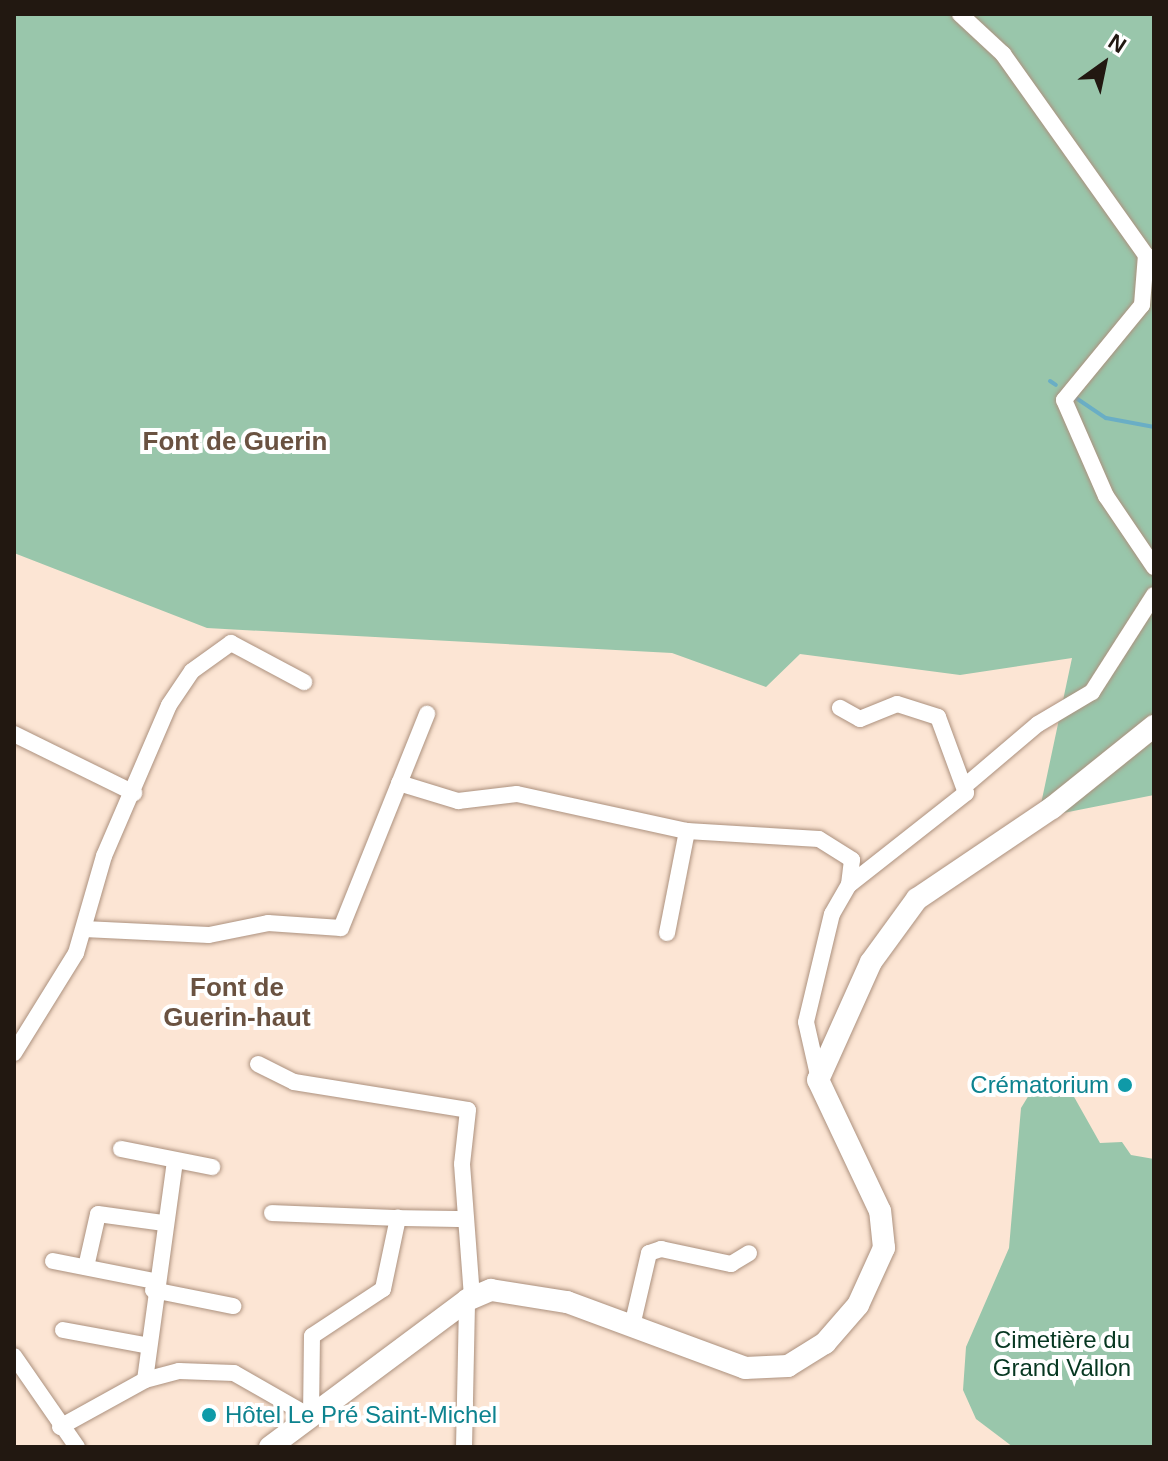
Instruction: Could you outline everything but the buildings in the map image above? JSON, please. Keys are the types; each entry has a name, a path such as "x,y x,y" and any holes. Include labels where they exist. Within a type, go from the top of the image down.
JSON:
{"street":[{"path":"960,14 1003,54 1146,255 1142,305 1064,400 1106,496 1154,567"},
{"path":"849,885 959,803 966,785 1038,724 1092,692 1154,595"},
{"path":"14,1053 60,986 84,929 104,856 177,692 220,646 247,646 304,682"},
{"path":"840,708 868,720 897,704 938,717 966,785"},
{"path":"84,929 209,935 268,923 341,928 427,714"},
{"path":"818,1075 871,962 917,899 1052,808 1154,726"},
{"path":"14,734 134,793"},
{"path":"270,1447 305,1406 469,1298 520,1291 770,1370 809,1355 847,1321 875,1275 885,1234 818,1075 806,1031 816,960 849,885 854,864 834,844 687,831 517,794 458,801 399,783"},
{"path":"667,933 687,831"},
{"path":"258,1064 294,1082 468,1110 463,1219 469,1298 464,1447"},
{"path":"121,1149 212,1167"},
{"path":"145,1380 144,1345 175,1160"},
{"path":"272,1213 463,1219"},
{"path":"86,1267 98,1214 164,1223"},
{"path":"305,1406 312,1336 383,1289 398,1218"},
{"path":"632,1326 645,1258 653,1250 728,1264 749,1253"},
{"path":"53,1261 233,1306"},
{"path":"63,1330 144,1345"},
{"path":"14,1356 60,1427 77,1447"},
{"path":"60,1427 145,1380 223,1371 305,1406"}],"green space":[{"path":"14,14 1154,14 1154,795 1038,818 1072,658 960,675 800,654 766,687 672,653 207,628 14,553"},
{"name":"Cimetière du Grand Vallon","path":"1053,1080 1073,1095 1100,1143 1122,1142 1131,1155 1154,1159 1154,1447 1013,1447 976,1419 963,1390 966,1347 1009,1248 1021,1108 1032,1090"}],"waterway":[{"path":"1050,381 1056,385"},
{"path":"1076,398 1106,418 1154,427"}],"place":[{"name":"Crématorium","path":"1125,1085"},
{"name":"Hôtel Le Pré Saint-Michel","path":"209,1415"}],"district":[{"name":"Font de Guerin","path":"235,442"},
{"name":"Font de Guerin-haut","path":"237,1003"}]}
